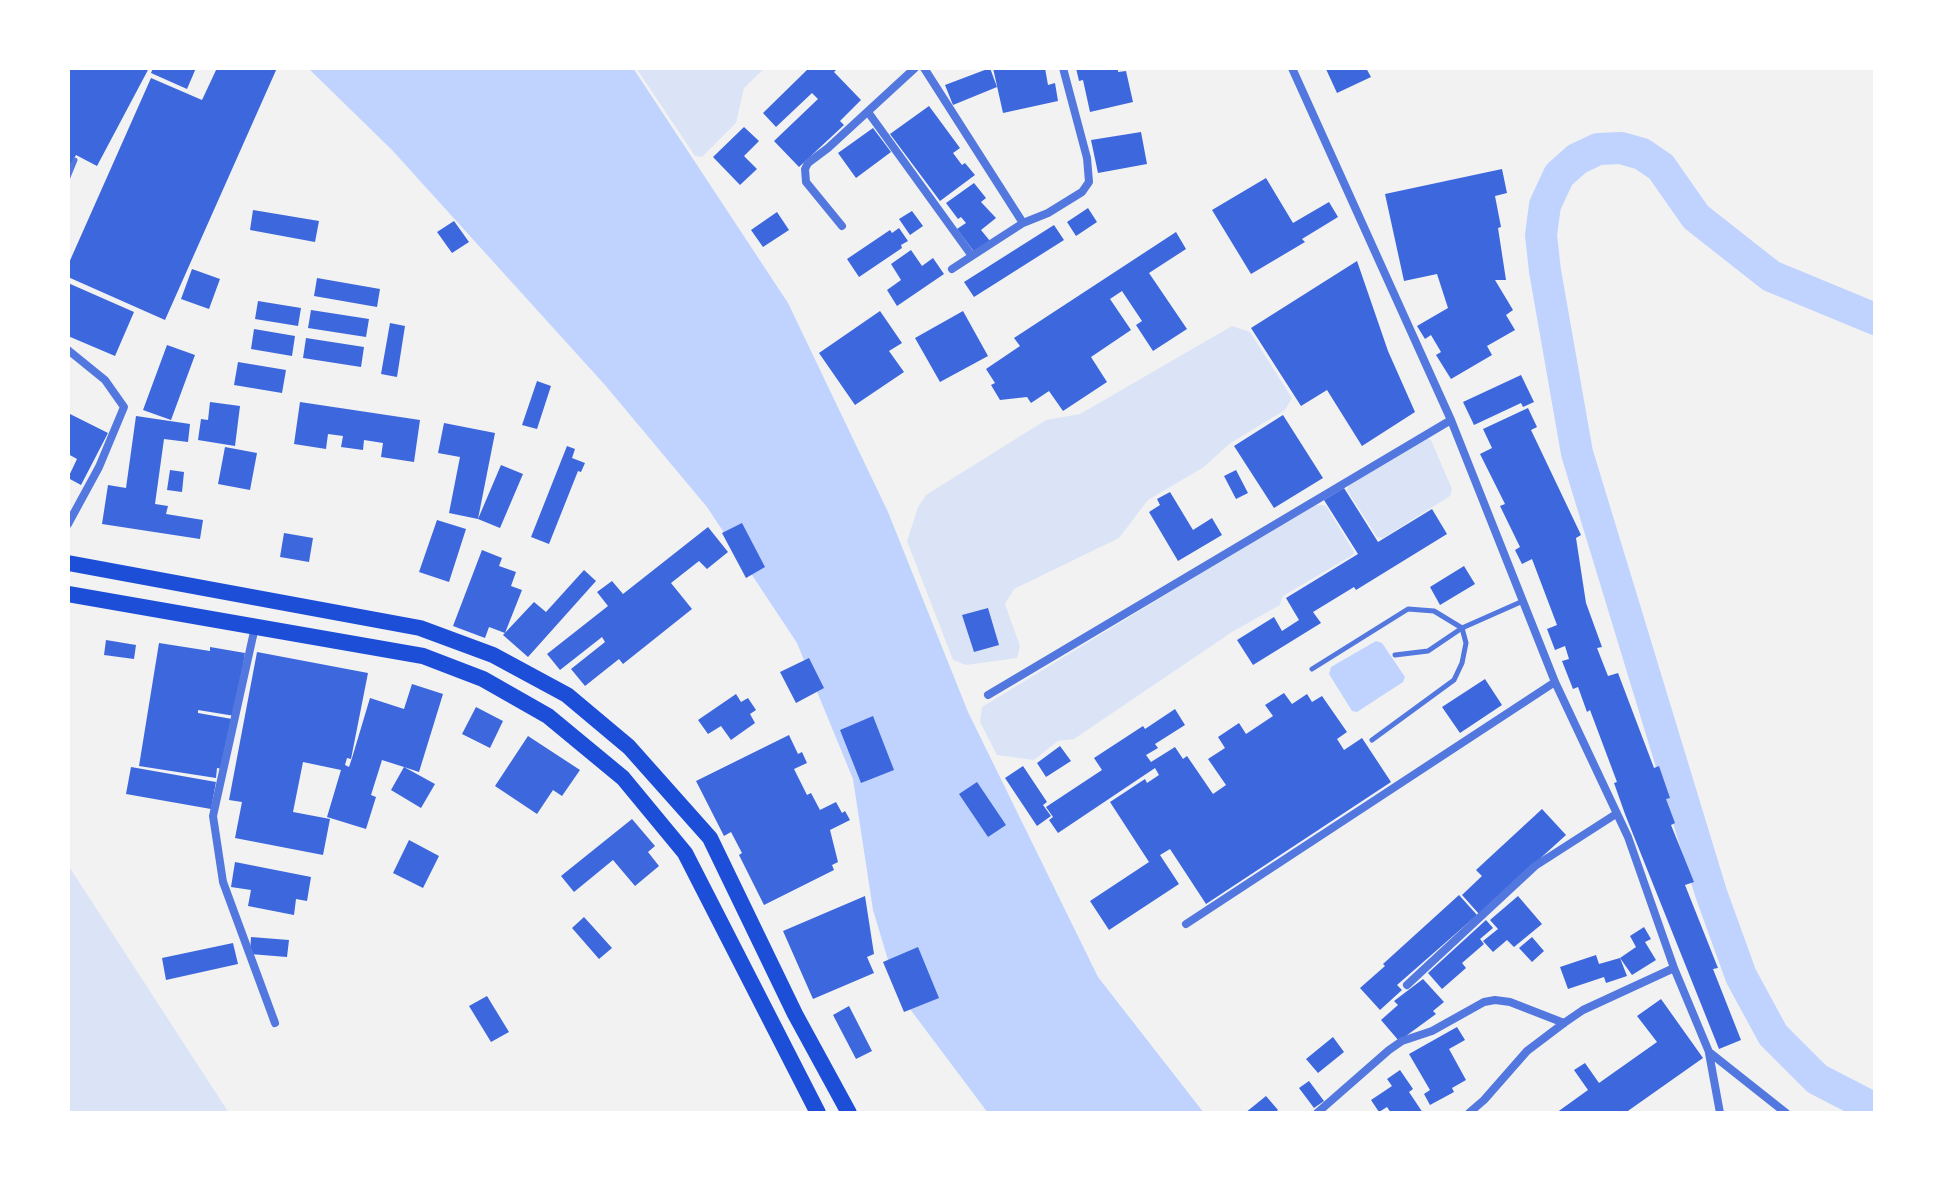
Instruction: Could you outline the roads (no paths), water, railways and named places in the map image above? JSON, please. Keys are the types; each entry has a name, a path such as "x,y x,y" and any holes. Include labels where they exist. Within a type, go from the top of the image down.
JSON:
{"main road":[{"path":"68,563 429,631 493,655 567,695 629,747 710,838 795,1014 849,1113"},
{"path":"68,594 423,656 483,679 548,716 623,778 685,853 818,1113"},
{"path":"423,656 429,631"},
{"path":"685,853 710,838"}],"street":[{"path":"842,226 806,182 805,169 915,68"},
{"path":"924,68 1023,223"},
{"path":"952,269 1023,223 1048,213 1082,192 1089,182 1087,158 1063,68"},
{"path":"1292,68 1451,420 1555,682 1628,837 1674,968 1709,1052 1720,1113"},
{"path":"868,112 972,256"},
{"path":"68,350 105,380 124,407 99,467 68,524"},
{"path":"988,695 1451,420"},
{"path":"255,627 213,816 223,882 275,1023"},
{"path":"1186,924 1555,682"},
{"path":"1407,985 1535,866 1616,814"},
{"path":"1469,1113 1527,1051 1564,1023 1583,1010 1674,968"},
{"path":"1317,1113 1402,1041 1432,1031 1484,1002 1510,1002 1564,1023"},
{"path":"1709,1052 1786,1113"}],"lane":[{"path":"68,177 75,160"},
{"path":"1395,655 1428,651 1462,628 1524,600"},
{"path":"1312,669 1408,609 1434,611 1462,628 1466,643 1454,680 1372,740"}],"water":[{"path":"308,68 633,68 788,303 888,512 968,712 1098,977 1204,1113 988,1113 898,993 873,910 853,779 797,643 707,507 605,385 392,150"},
{"path":"1376,641 1382,643 1405,677 1403,682 1357,712 1352,711 1329,674 1331,667"}],"waterway":[{"path":"1875,319 1771,276 1696,217 1661,167 1642,154 1621,148 1598,149 1577,159 1559,175 1545,205 1541,235 1545,271 1577,453 1711,893 1741,976 1773,1035 1817,1079 1875,1109"}]}
